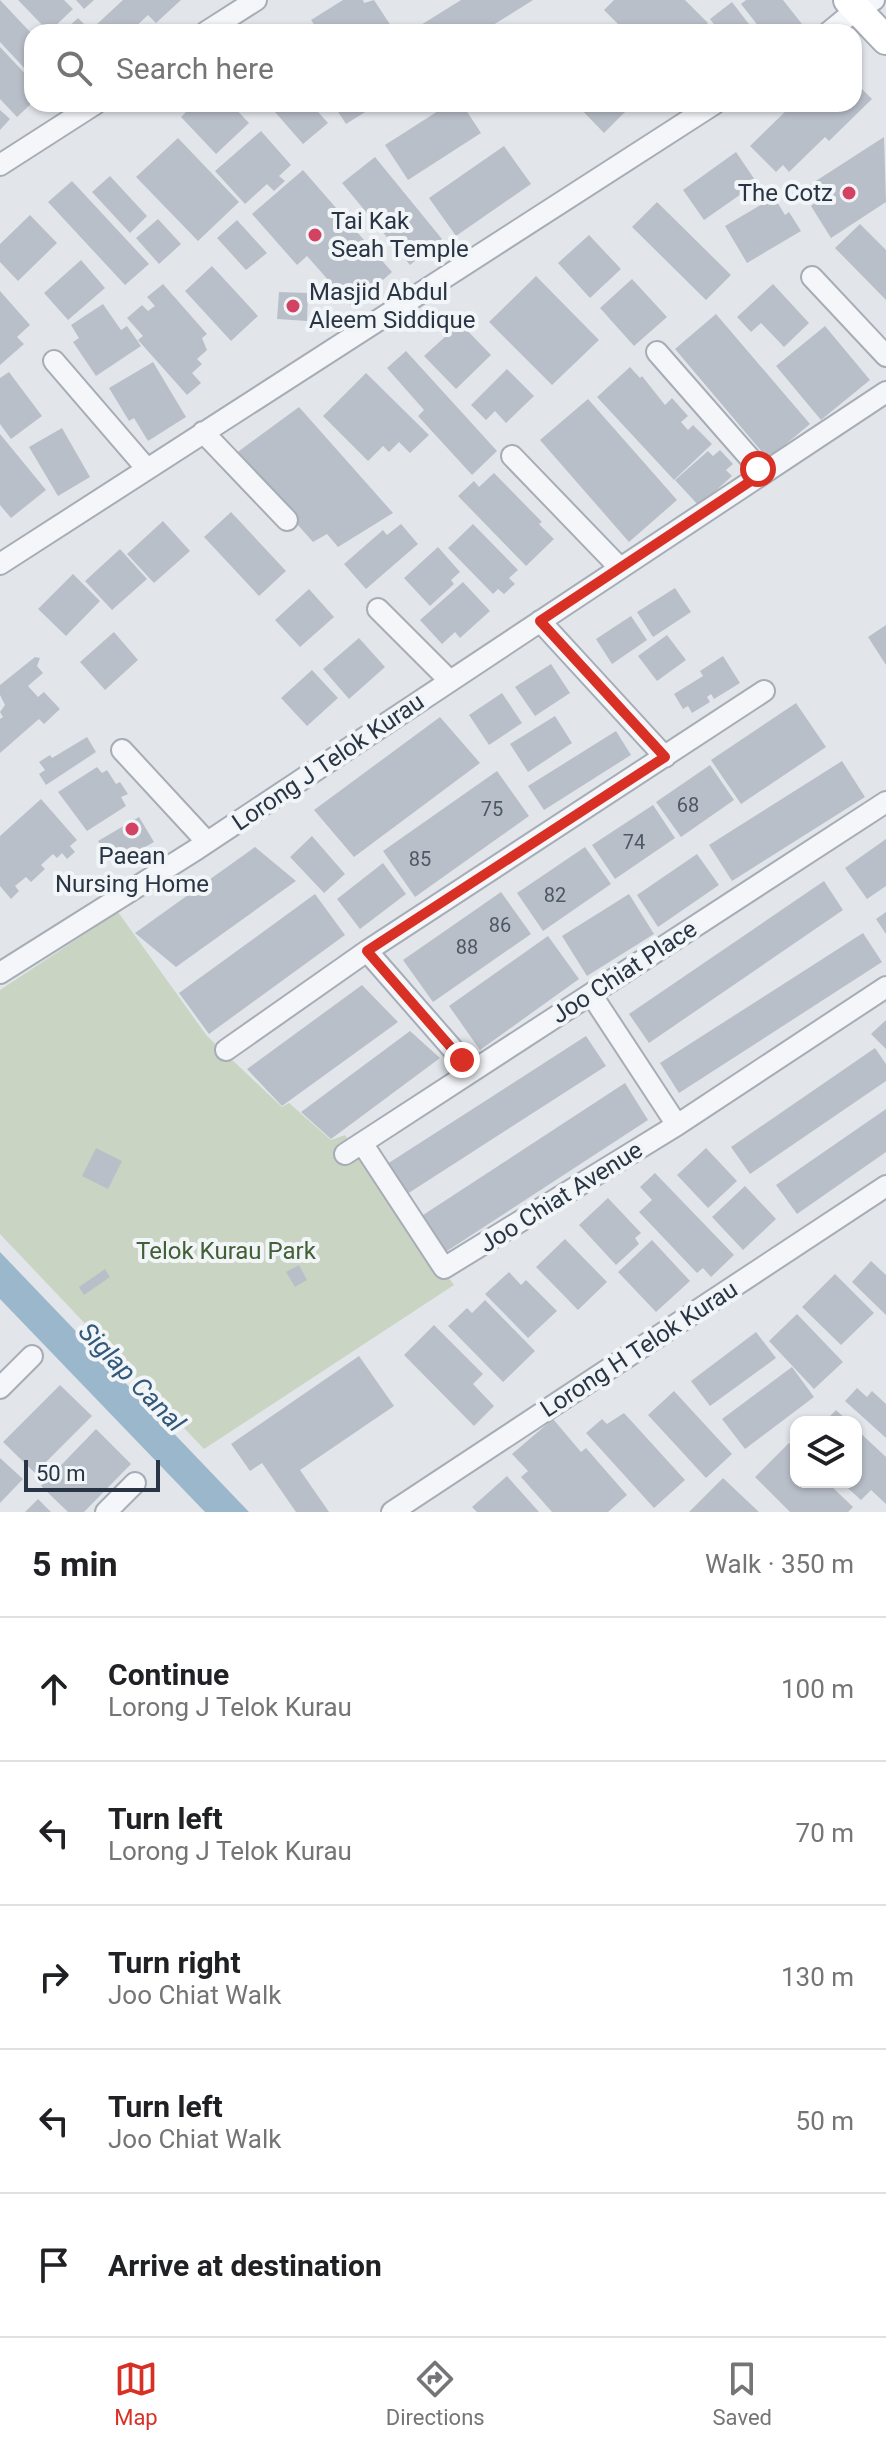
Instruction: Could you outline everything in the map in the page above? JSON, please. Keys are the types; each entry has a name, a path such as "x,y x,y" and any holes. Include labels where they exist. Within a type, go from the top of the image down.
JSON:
{"street":[{"path":"218,24 256,0"},
{"path":"860,3 886,28"},
{"path":"838,24 860,3"},
{"path":"860,3 886,40"},
{"path":"0,165 83,112"},
{"path":"0,564 702,112"},
{"path":"812,277 886,356"},
{"path":"657,352 763,473"},
{"path":"54,361 147,469"},
{"name":"Lorong J Telok Kurau","path":"0,973 207,842 886,392"},
{"path":"203,432 287,520"},
{"path":"512,456 620,568"},
{"name":"Lorong J Telok Kurau","path":"378,609 450,681"},
{"path":"540,621 665,757"},
{"path":"226,1050 367,951 764,691"},
{"name":"Lorong J Telok Kurau","path":"122,750 207,842"},
{"name":"Joo Chiat Place","path":"444,1268 355,1148 886,802"},
{"path":"367,951 471,1070"},
{"name":"Joo Chiat Avenue","path":"444,1268 677,1125 886,987"},
{"path":"591,994 677,1125"},
{"name":"Lorong H Telok Kurau","path":"392,1512 886,1186"},
{"path":"7,1380 32,1356"},
{"path":"106,1512 135,1483"}],"green space":[{"name":"Telok Kurau Park","path":"118,912 207,1036 282,1107 289,1103 331,1140 345,1135 454,1285 204,1449 0,1234 0,990"}],"water":[{"path":"0,1252 249,1512 205,1512 0,1299"}],"building":[{"path":"0,0 24,26 24,68 0,42"},
{"path":"18,0 64,0 73,9 57,24 41,24"},
{"path":"76,0 94,0 84,9"},
{"path":"123,0 181,0 156,23 148,15 138,24 97,24"},
{"path":"343,0 363,0 364,3 374,0 390,24 314,24 311,20"},
{"path":"461,0 533,0 495,24 422,24"},
{"path":"614,0 685,0 708,23 618,24 604,10"},
{"path":"746,0 783,0 802,24 757,24 741,4"},
{"path":"732,2 749,24 714,24 710,19"},
{"path":"0,47 24,72 24,110 17,117 0,99"},
{"path":"862,89 872,99 862,109"},
{"path":"0,110 10,119 0,130"},
{"path":"186,112 239,112 249,123 216,154 181,117"},
{"path":"275,112 318,112 328,123 303,144"},
{"path":"338,112 365,112 346,124"},
{"path":"437,112 467,112 481,133 408,180 385,145"},
{"path":"584,112 625,112 604,133"},
{"path":"785,112 859,112 829,141 825,137 789,172 783,165 776,172 750,146"},
{"path":"261,131 291,165 279,176 285,181 274,191 267,184 245,204 215,171"},
{"name":"The Cotz","path":"884,137 886,202 831,238 811,206 817,201 808,186"},
{"path":"178,138 239,202 198,241 136,177"},
{"path":"504,146 531,184 456,236 429,198"},
{"path":"736,152 757,183 704,220 683,190"},
{"path":"375,157 442,239 410,265 342,183"},
{"name":"Tai Kak Seah Temple","path":"303,170 392,272 352,307 307,256 297,265 252,214"},
{"path":"110,176 147,216 130,233 92,192"},
{"path":"72,181 149,264 125,285 48,202"},
{"path":"774,197 785,215 789,212 801,231 747,263 725,226"},
{"path":"657,202 731,275 706,300 632,227"},
{"path":"30,215 57,243 18,281 0,262 0,244"},
{"path":"158,219 181,244 159,264 136,238"},
{"path":"237,220 267,253 246,270 217,238"},
{"path":"860,224 886,250 886,300 835,248"},
{"path":"589,235 621,269 590,298 558,263"},
{"path":"81,260 105,288 68,320 44,293"},
{"path":"212,266 258,316 231,341 185,291"},
{"path":"536,276 599,340 552,385 489,322"},
{"path":"632,279 667,317 634,346 600,308"},
{"path":"163,284 207,334 202,338 207,350 197,359 202,364 192,373 201,383 187,395 138,340 143,336 127,318 142,305 148,311 155,306 147,297"},
{"path":"773,284 809,323 784,347 761,323 751,332 737,317"},
{"path":"0,291 30,325 17,337 24,344 0,365"},
{"name":"Masjid Abdul Aleem Siddique","path":"279,292 308,293 307,321 277,319"},
{"path":"103,304 121,330 127,326 141,346 96,376 73,342 79,338 71,325"},
{"path":"716,314 810,424 768,459 675,349"},
{"path":"460,323 491,355 456,389 424,356"},
{"path":"825,326 870,380 821,420 776,366"},
{"path":"406,351 497,451 472,475 418,416 424,410 387,368"},
{"path":"153,362 186,417 148,441 134,418 129,421 109,388"},
{"path":"630,367 640,378 642,376 665,405 672,398 688,416 681,422 688,430 693,425 712,444 674,480 597,397"},
{"path":"507,369 534,396 506,423 495,411 486,420 471,405"},
{"path":"9,372 42,416 11,439 0,424 0,378"},
{"path":"366,373 429,435 410,453 399,442 389,452 383,446 368,461 323,416"},
{"path":"588,399 677,500 629,542 540,440"},
{"path":"299,407 393,513 338,547 327,534 313,542 235,454"},
{"path":"62,428 90,477 58,496 29,447"},
{"path":"0,434 46,490 11,518 0,505"},
{"path":"720,450 733,464 726,470 732,476 699,506 675,480 708,451 713,456"},
{"path":"494,473 542,522 539,524 554,539 526,566 458,496 474,481 479,487"},
{"path":"231,512 286,571 259,596 204,537"},
{"path":"163,521 190,551 154,583 127,554"},
{"path":"401,524 418,544 366,589 344,564 383,530 387,535"},
{"path":"473,524 518,570 509,578 515,584 504,594 498,589 493,594 448,548"},
{"path":"438,547 460,572 451,580 454,584 430,606 404,578"},
{"path":"120,549 147,579 112,610 85,581"},
{"path":"73,574 100,601 66,636 38,609"},
{"path":"463,582 490,611 460,638 455,632 442,644 420,620"},
{"path":"675,588 691,612 653,637 637,612"},
{"path":"309,589 334,617 300,647 275,620"},
{"path":"631,616 647,640 612,664 596,639"},
{"path":"886,625 886,665 868,637"},
{"path":"114,632 138,660 105,690 80,662"},
{"path":"667,635 686,660 657,681 638,656"},
{"path":"359,638 385,667 349,699 323,669"},
{"path":"723,656 740,683 714,699 711,694 707,697 710,702 692,713 688,706 683,709 674,694 703,676 700,671"},
{"path":"35,657 40,658 37,666 43,673 28,686 38,697 44,692 60,709 44,724 39,719 0,753 0,719 3,717 0,712 5,705 0,695 0,685"},
{"path":"551,664 570,693 535,716 515,687"},
{"path":"312,670 338,698 307,726 281,698"},
{"path":"502,693 522,723 489,745 469,715"},
{"path":"796,703 826,747 741,804 711,760"},
{"path":"555,716 572,743 528,772 510,744"},
{"path":"440,717 480,763 354,857 314,810"},
{"path":"616,731 631,755 544,810 528,786"},
{"path":"87,737 96,752 46,785 39,774 45,770 39,762 50,755 52,758"},
{"path":"842,761 865,797 732,881 709,845"},
{"path":"710,765 734,800 681,837 656,802"},
{"path":"97,767 102,773 107,770 116,784 120,782 128,794 121,797 126,806 87,831 58,792"},
{"path":"497,771 529,816 415,897 383,851"},
{"path":"41,799 77,840 70,846 75,852 67,859 62,853 57,858 53,854 41,865 45,869 31,882 26,877 15,886 19,891 11,899 0,886 0,836"},
{"path":"653,805 675,838 615,879 592,845"},
{"name":"Paean Nursing Home","path":"139,817 154,842 125,858 120,850 108,857 98,841"},
{"path":"312,836 345,874 324,893 290,857"},
{"path":"886,839 886,886 867,899 845,868"},
{"path":"255,847 296,881 176,967 135,933"},
{"path":"585,847 611,884 543,931 517,893"},
{"path":"697,854 719,885 658,927 637,895"},
{"path":"383,863 406,894 360,929 337,899"},
{"path":"824,881 843,910 649,1043 629,1014"},
{"path":"501,892 531,934 433,1002 403,960"},
{"path":"315,894 345,935 209,1034 179,993"},
{"path":"629,894 654,934 587,976 562,936"},
{"path":"886,912 886,934 876,919"},
{"path":"863,933 882,962 679,1093 660,1063"},
{"path":"548,936 579,979 480,1050 449,1006"},
{"path":"362,985 398,1022 282,1106 247,1069"},
{"path":"886,1020 886,1049 871,1034"},
{"path":"410,1031 440,1058 331,1139 301,1112"},
{"path":"586,1036 606,1066 404,1196 384,1166"},
{"path":"875,1048 886,1064 886,1081 750,1174 731,1147"},
{"path":"625,1083 648,1120 444,1253 420,1217"},
{"path":"886,1109 886,1152 797,1214 776,1185"},
{"path":"96,1148 122,1161 108,1189 82,1176"},
{"path":"706,1148 737,1181 708,1208 677,1175"},
{"path":"655,1173 734,1255 711,1277 703,1268 697,1273 639,1212 652,1200 640,1187"},
{"path":"745,1186 776,1219 743,1250 712,1217"},
{"path":"608,1198 641,1233 635,1238 639,1244 616,1265 579,1225"},
{"path":"565,1239 607,1282 578,1310 536,1267"},
{"path":"652,1240 690,1281 656,1312 618,1272"},
{"path":"871,1261 886,1275 886,1315 852,1282"},
{"path":"299,1265 307,1280 295,1287 286,1272"},
{"path":"105,1269 110,1277 84,1295 79,1287"},
{"path":"509,1272 521,1285 526,1280 557,1311 528,1338 485,1294"},
{"path":"835,1274 874,1313 841,1345 802,1307"},
{"path":"485,1300 535,1351 503,1382 448,1326 467,1308 472,1313"},
{"path":"797,1314 843,1362 814,1389 769,1341"},
{"path":"434,1325 483,1374 473,1384 494,1406 474,1426 404,1355"},
{"path":"756,1332 776,1358 710,1406 691,1381"},
{"path":"359,1356 394,1406 300,1470 329,1512 296,1512 262,1463 250,1471 231,1444"},
{"path":"792,1367 814,1397 745,1449 722,1419"},
{"path":"60,1385 92,1416 35,1473 3,1442"},
{"path":"857,1388 867,1397 872,1391 886,1404 886,1438 862,1416 845,1401"},
{"path":"674,1391 732,1454 706,1478 648,1415"},
{"path":"624,1413 685,1480 654,1508 586,1433 602,1419 607,1424"},
{"path":"553,1419 581,1452 586,1448 627,1495 608,1512 552,1512 521,1477 528,1471 512,1454"},
{"path":"96,1429 131,1464 84,1512 68,1512 41,1486"},
{"path":"862,1435 886,1457 886,1504 871,1490 861,1500 848,1488 862,1488"},
{"path":"789,1443 790,1488 833,1488 853,1507 848,1512 790,1512 755,1477"},
{"path":"0,1458 23,1479 0,1503"},
{"path":"507,1476 539,1512 477,1512 472,1507"},
{"path":"723,1478 759,1512 689,1512"},
{"path":"38,1499 51,1512 25,1512"}],"place":[{"name":"The Cotz","path":"849,193"},
{"name":"Tai Kak Seah Temple","path":"315,235"},
{"name":"Masjid Abdul Aleem Siddique","path":"293,306"},
{"name":"Paean Nursing Home","path":"132,829"}],"route":[{"path":"462,1060 367,951 665,757 540,621 763,473 758,469"}],"water label":[{"name":"Siglap Canal","path":"132,1377"}]}
